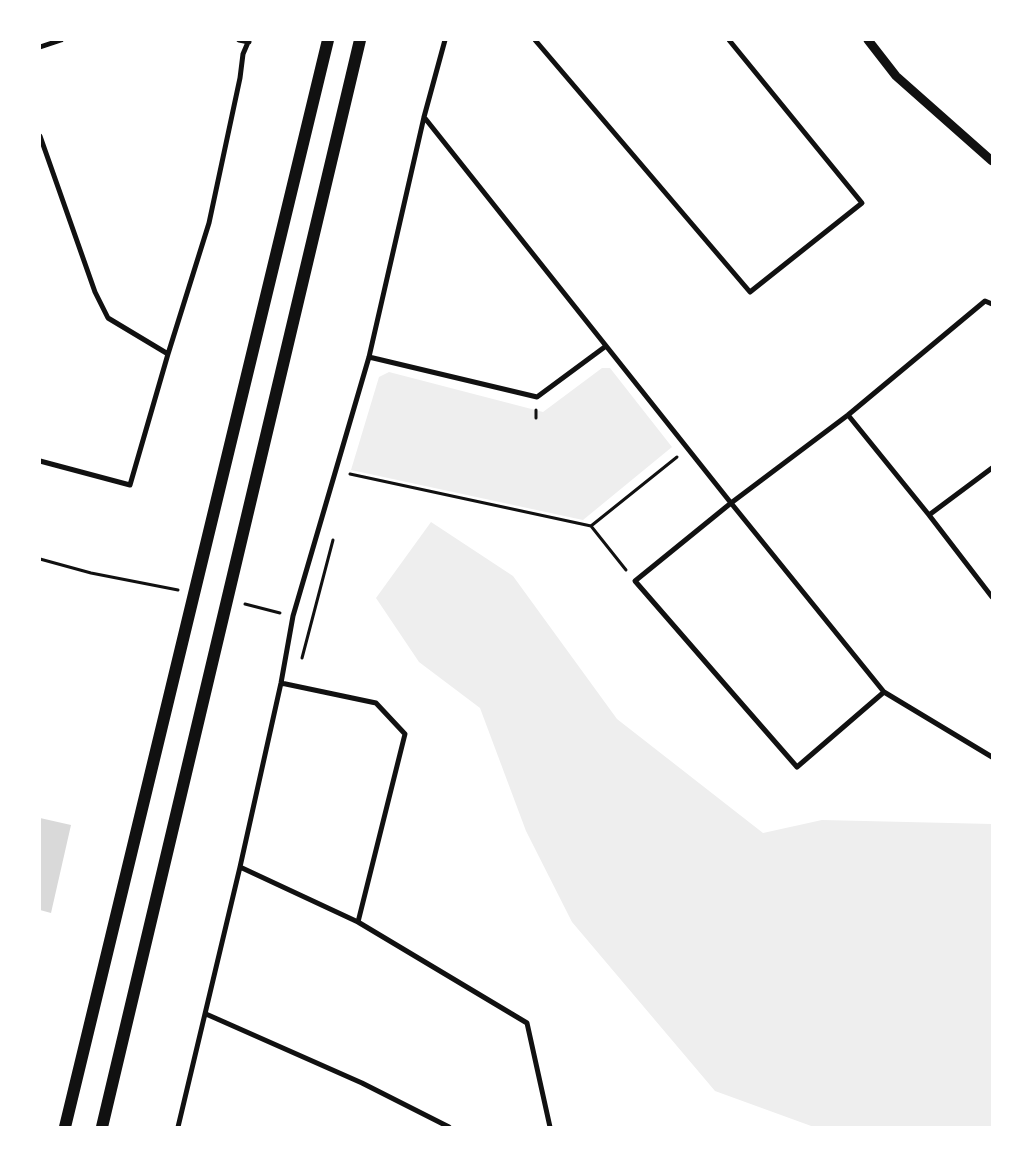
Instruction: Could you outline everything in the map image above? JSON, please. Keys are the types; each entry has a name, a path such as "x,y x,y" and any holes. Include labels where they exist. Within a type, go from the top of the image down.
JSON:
{"main road":[{"path":"65,1127 328,40"},
{"path":"102,1127 360,40"}],"street":[{"path":"40,47 61,40"},
{"path":"40,461 130,485 209,223 240,78 243,54 249,41 239,40"},
{"path":"178,1127 240,867 281,683 293,616 369,357 424,117 445,40"},
{"path":"535,40 750,292 862,203 729,40"},
{"path":"868,40 896,76 992,161"},
{"path":"424,117 687,449 884,692 992,757"},
{"path":"40,136 95,292 108,318 168,354"},
{"path":"884,692 797,767 635,581 731,503 848,415 985,302 992,304"},
{"path":"369,357 537,397 606,346"},
{"path":"848,415 992,597"},
{"path":"929,515 992,468"},
{"path":"281,683 376,703 405,734 358,922"},
{"path":"240,867 358,922 527,1024 550,1127"},
{"path":"206,1014 362,1083 449,1127"}],"path":[{"path":"591,526 687,449"},
{"path":"350,474 591,526 635,581"},
{"path":"40,558 91,573 141,582"}],"shaded area":[{"path":"602,368 610,368 672,447 583,520 351,470 379,377 389,372 543,412"},
{"path":"431,522 513,576 617,719 763,833 822,820 992,824 992,1127 814,1127 715,1091 572,922 526,831 480,708 419,662 376,598"},
{"path":"40,818 71,825 51,913 40,910"}]}
